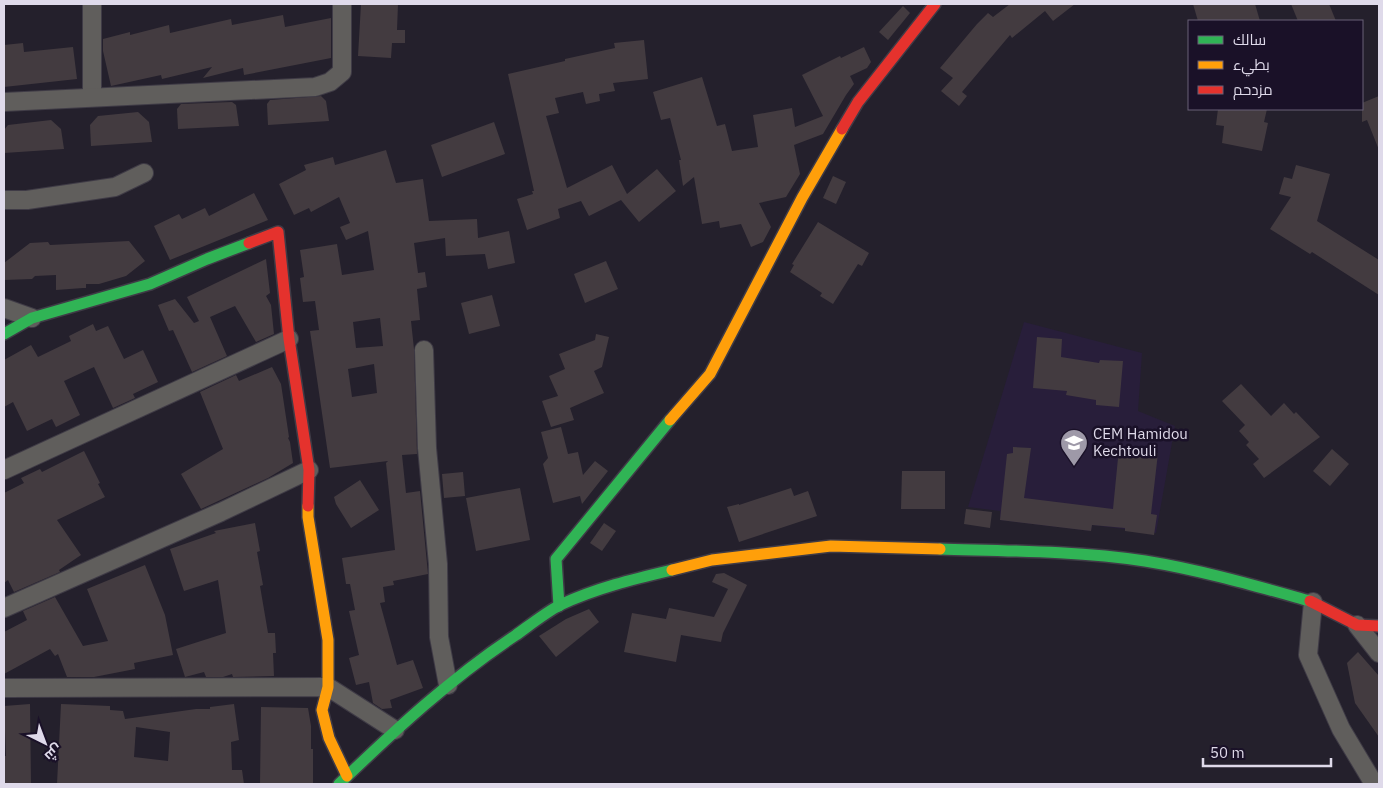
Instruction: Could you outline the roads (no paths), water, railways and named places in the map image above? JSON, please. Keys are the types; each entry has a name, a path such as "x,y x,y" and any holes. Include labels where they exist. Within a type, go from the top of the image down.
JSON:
{"street":[{"path":"92,4 92,97"},
{"path":"4,102 315,87 330,82 342,72 342,4"},
{"path":"559,606 556,559 658,432 710,374 802,198 858,102 935,4"},
{"path":"4,200 26,200 115,187 144,174"},
{"path":"4,334 32,318 150,284 207,259 278,232 289,339 309,470 308,517 328,640 328,687 322,710 343,780 395,730 448,685 493,650 559,606 611,585 712,560 780,550 831,546 1048,552 1144,561 1221,576 1313,602 1357,624 1379,626"},
{"path":"4,308 32,318"},
{"path":"4,470 289,339"},
{"path":"424,350 426,448 438,564 439,637 448,685"},
{"path":"4,608 221,512 309,470"},
{"path":"1313,602 1308,655 1341,729 1374,784"},
{"path":"1357,624 1379,653"},
{"path":"4,688 328,687 395,730"}],"place":[{"name":"CEM Hamidou Kechtouli","path":"1074,467"}]}
